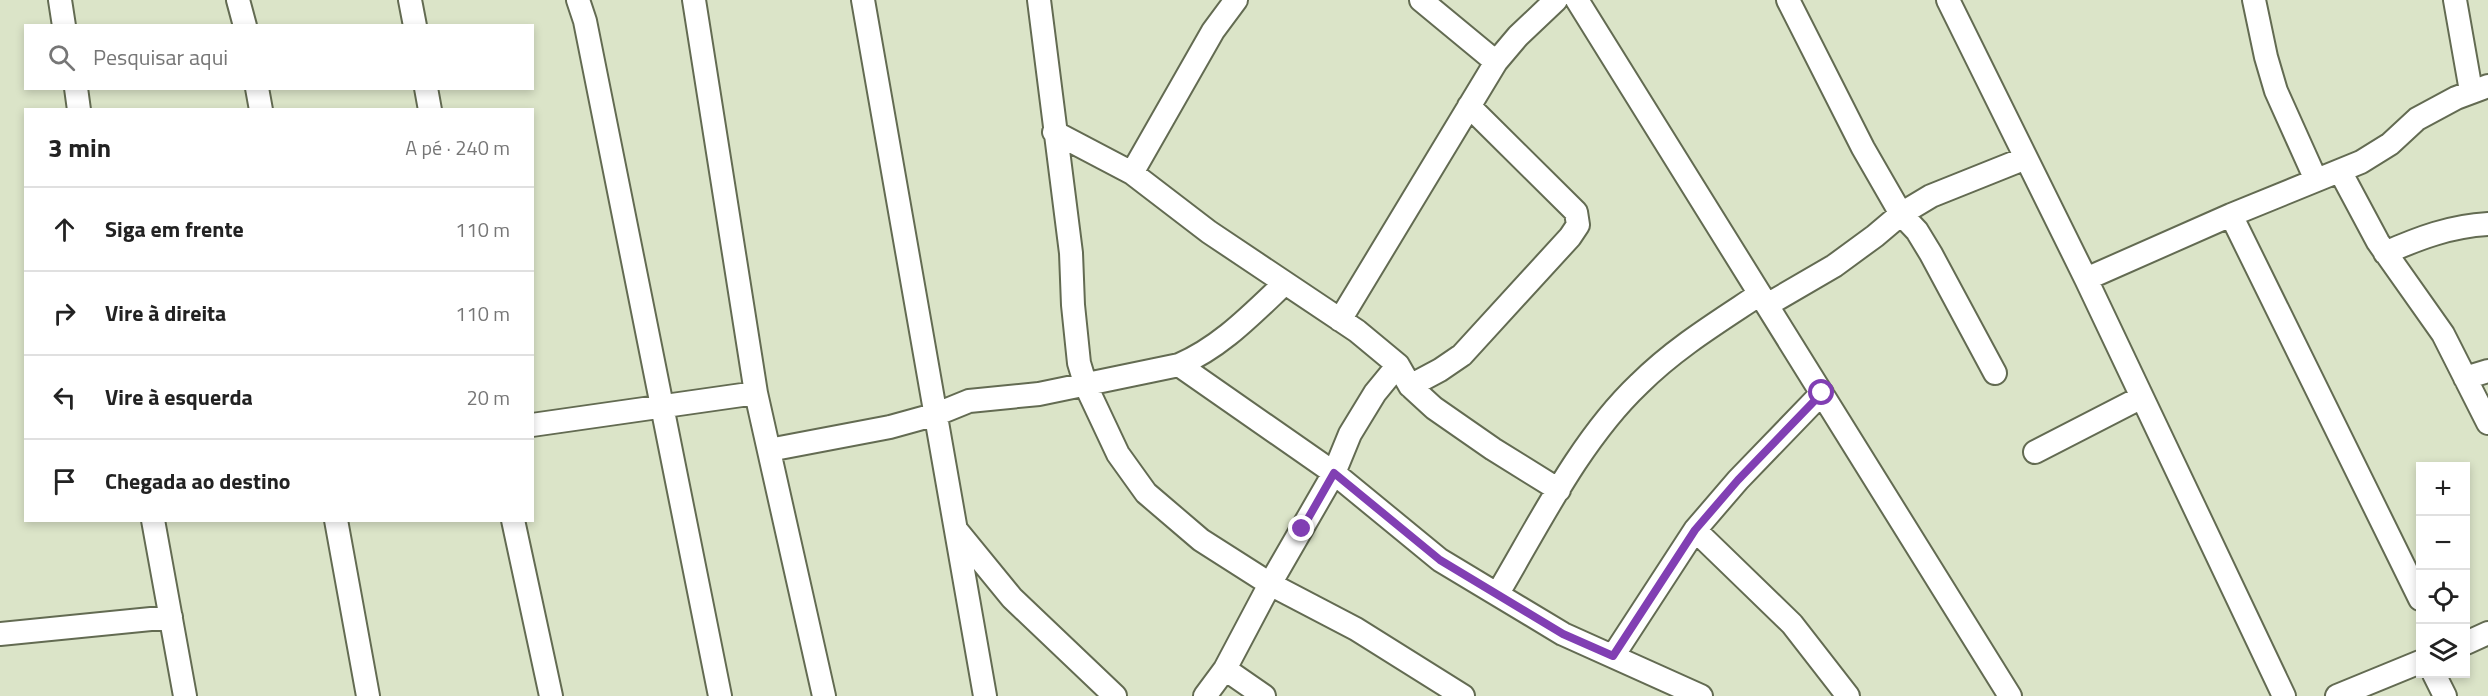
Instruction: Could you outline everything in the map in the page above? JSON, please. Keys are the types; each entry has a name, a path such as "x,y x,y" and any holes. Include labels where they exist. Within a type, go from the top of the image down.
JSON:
{"street":[{"path":"60,0 64,24"},
{"path":"238,0 244,24"},
{"path":"410,0 415,24"},
{"path":"578,0 585,21 720,696"},
{"path":"694,0 756,393 824,696"},
{"path":"863,0 985,696"},
{"path":"1039,0 1071,253 1079,363 1086,386 1118,454 1146,493 1201,540 1270,584 1339,618 1463,696"},
{"path":"1132,173 1213,31 1236,0"},
{"path":"1421,0 1496,62"},
{"path":"1340,320 1496,62 1518,36 1556,0"},
{"path":"1577,0 2010,696"},
{"path":"1788,0 1863,148 1901,214 1917,231 1931,254 1995,373"},
{"path":"1947,0 2086,279 2284,696"},
{"path":"2254,0 2266,57 2276,90 2316,180"},
{"path":"2086,279 2231,215 2361,162 2390,144 2417,119 2480,89 2455,0"},
{"path":"76,90 79,108"},
{"path":"257,90 261,108"},
{"path":"426,90 430,108"},
{"path":"1410,386 1462,355 1570,237 1578,225 1576,212 1469,106"},
{"path":"1054,132 1132,173 1209,232 1379,347 1398,365 1410,386 1434,408 1559,490"},
{"path":"1498,593 1559,490 1611,414 1668,356 1764,299 1834,266 1901,214 1931,196 2026,158"},
{"path":"2340,171 2385,253 2432,316 2488,423"},
{"path":"2231,215 2416,589"},
{"path":"2385,253 2421,237 2447,230 2488,224"},
{"path":"769,450 830,439 937,414 969,401 1039,394 1086,386 1179,365 1196,358 1222,341 1285,284"},
{"path":"1179,365 1334,473 1440,560 1563,634 1701,696"},
{"path":"1205,696 1225,669 1270,584 1334,473 1350,434 1376,393 1398,365"},
{"path":"2465,378 2488,371"},
{"path":"534,425 756,393"},
{"path":"1613,656 1695,530 1738,480 1822,393"},
{"path":"2035,452 2142,398"},
{"path":"153,522 185,696"},
{"path":"336,522 368,696"},
{"path":"513,522 551,696"},
{"path":"1695,530 1792,624 1848,696"},
{"path":"957,531 1012,598 1115,696"},
{"path":"0,634 171,616"},
{"path":"2470,641 2488,633"},
{"path":"2337,696 2416,664"},
{"path":"1225,669 1264,696"},
{"path":"2436,678 2445,696"}],"route":[{"path":"1302,529 1334,473 1440,560 1520,606 1563,634 1613,656 1695,530 1738,480 1822,393"}]}
